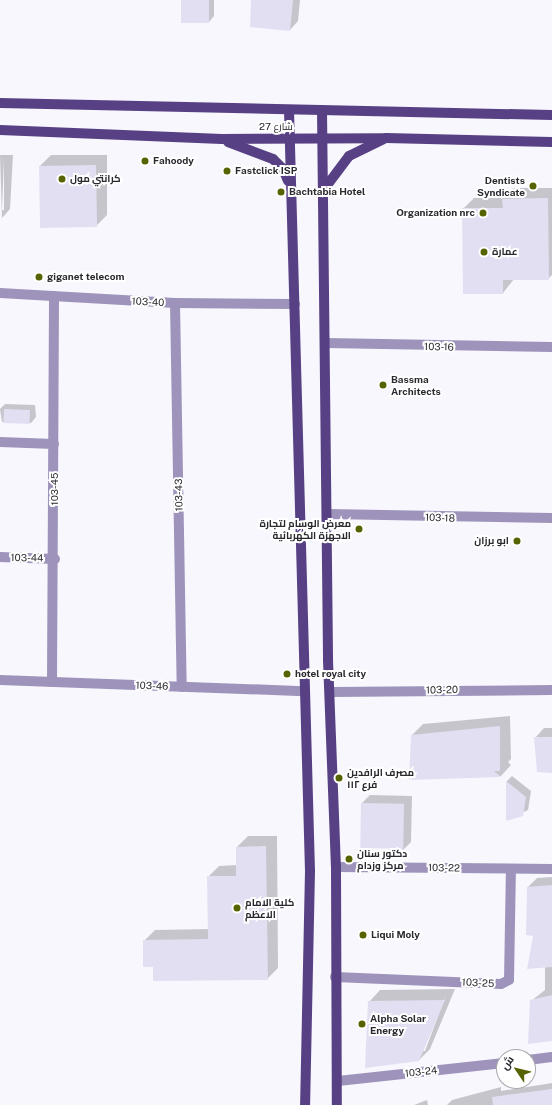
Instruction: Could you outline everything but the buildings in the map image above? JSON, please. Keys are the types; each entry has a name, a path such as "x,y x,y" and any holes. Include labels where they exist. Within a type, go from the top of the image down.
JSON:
{"main road":[{"name":"شارع 27","path":"0,103 552,115"},
{"path":"289,110 310,871 305,1105"},
{"path":"322,110 322,192 328,514 328,660 332,692 336,867 335,977 338,1105"},
{"name":"شارع 27","path":"0,130 222,139 290,140 386,138 552,142"},
{"path":"322,192 349,156 386,138"},
{"path":"222,139 273,159 283,169 290,186"}],"street":[{"name":"103-40","path":"0,293 175,303 295,304"},
{"name":"103-45","path":"52,682 55,558 54,296"},
{"name":"103-43","path":"175,303 182,687"},
{"name":"103-16","path":"326,343 552,348"},
{"path":"0,442 54,444"},
{"name":"103-18","path":"328,514 552,518"},
{"name":"103-44","path":"0,557 55,558"},
{"name":"103-46","path":"0,680 304,691"},
{"name":"103-20","path":"332,692 552,690"},
{"name":"103-22","path":"336,867 552,869"},
{"name":"103-25","path":"335,977 501,984 509,980 511,869"},
{"path":"536,1059 552,1057"},
{"name":"103-24","path":"338,1081 496,1064"}],"place":[{"name":"Fahoody","path":"145,161"},
{"name":"Fastclick ISP","path":"227,171"},
{"name":"كرانتي مول","path":"62,179"},
{"name":"Dentists Syndicate","path":"533,186"},
{"name":"Bachtabia Hotel","path":"281,192"},
{"name":"Organization nrc","path":"483,213"},
{"name":"عمارة","path":"484,252"},
{"name":"giganet telecom","path":"39,277"},
{"name":"Bassma Architects","path":"383,385"},
{"name":"معرض الوسام لتجارة الاجهزة الكهربائية","path":"359,529"},
{"name":"ابو برزان","path":"517,541"},
{"name":"hotel royal city","path":"287,674"},
{"name":"مصرف الرافدين فرع ١١٢","path":"339,778"},
{"name":"دكتور سنان مركز وزدام","path":"349,859"},
{"name":"كلية الامام الاعظم","path":"237,908"},
{"name":"Liqui Moly","path":"363,935"},
{"name":"Alpha Solar Energy","path":"362,1024"}]}
